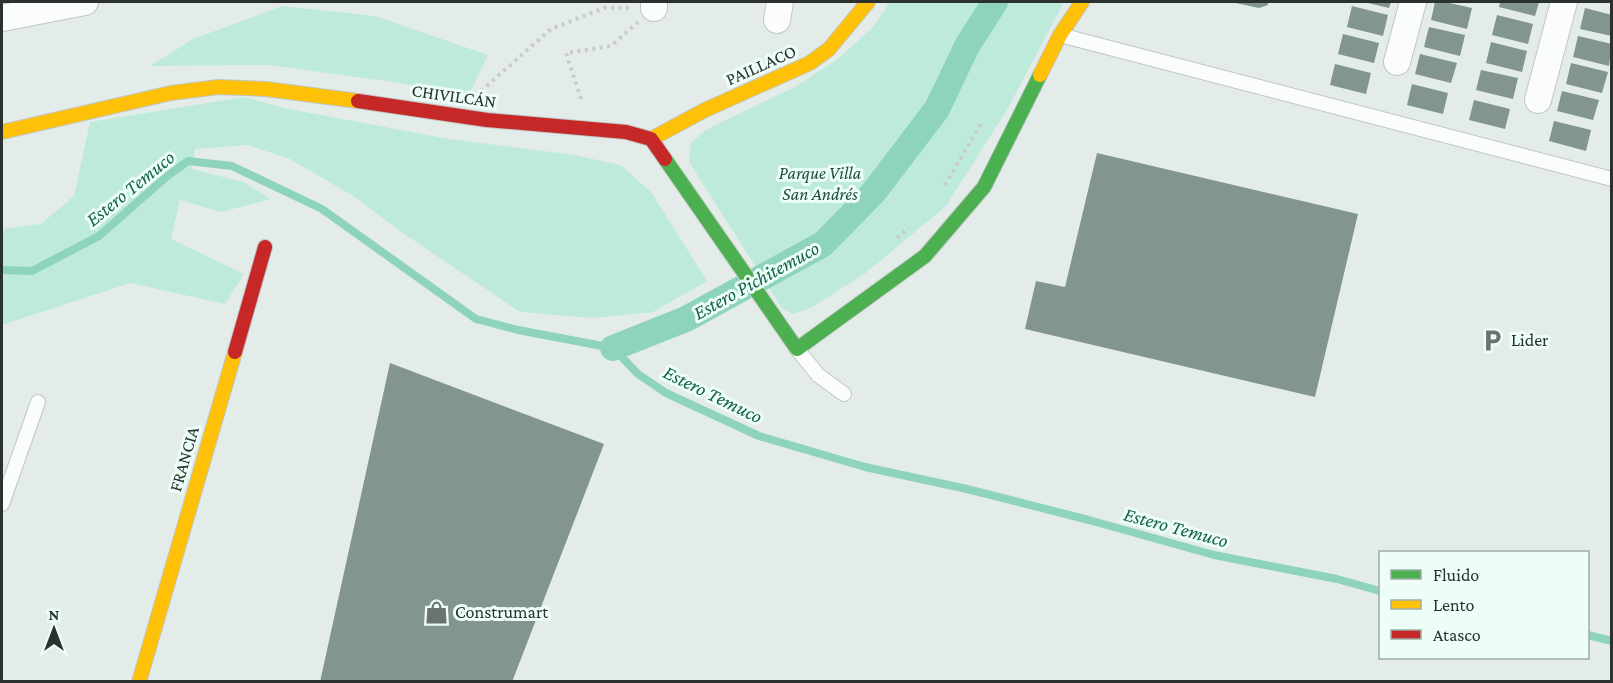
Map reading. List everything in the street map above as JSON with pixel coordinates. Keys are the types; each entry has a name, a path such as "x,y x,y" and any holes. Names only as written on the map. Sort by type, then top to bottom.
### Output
{"street":[{"path":"2,18 85,2"},
{"name":"PAILLACO","path":"651,139 705,110 810,63 829,50 868,2"},
{"path":"651,139 797,348 925,256 984,187 1060,35 1082,2"},
{"path":"1397,62 1413,2"},
{"path":"1538,100 1564,2"},
{"name":"CHIVILCÁN","path":"2,132 171,93 218,87 266,89 341,98 487,120 626,132 651,139"},
{"name":"FRANCIA","path":"139,681 265,247"}],"lane":[{"path":"1060,35 1611,179"},
{"path":"797,348 818,375 844,394"},
{"path":"2,504 38,402"}],"path":[{"path":"453,114 551,29 604,9 654,5"},
{"path":"590,128 566,53 611,46 654,5"},
{"path":"945,186 983,120"},
{"path":"893,242 909,228"}],"green space":[{"name":"Parque Villa San Andrés","path":"890,2 1064,2 1007,110 946,206 867,272 813,307 793,314 782,308 689,162 691,142 709,128 795,87 839,58 874,26"},
{"path":"282,6 375,16 488,55 469,95 269,65 150,66 193,39"},
{"path":"244,97 284,108 449,139 574,155 621,165 651,192 707,281 653,312 593,318 520,312 397,229 355,197 290,159 247,145 195,149 192,169 243,182 271,199 221,212 180,200 171,239 244,274 225,304 130,283 2,325 2,229 41,224 74,196 90,122"}],"building":[{"path":"1231,2 1268,2 1268,5 1259,8"},
{"path":"1364,2 1391,2 1389,8"},
{"path":"1435,2 1472,8 1467,29 1431,20"},
{"path":"1500,2 1539,2 1535,16 1499,7"},
{"path":"1352,6 1388,15 1383,36 1347,27"},
{"path":"1585,8 1612,15 1612,36 1580,29"},
{"path":"1497,15 1533,24 1528,44 1492,35"},
{"path":"1429,27 1465,35 1460,56 1424,47"},
{"path":"1343,34 1379,43 1374,63 1338,54"},
{"path":"1578,36 1612,44 1609,66 1573,57"},
{"path":"1491,42 1527,51 1522,72 1486,63"},
{"path":"1420,54 1457,63 1451,83 1415,74"},
{"path":"1571,63 1608,72 1602,93 1566,84"},
{"path":"1335,64 1371,73 1366,94 1330,85"},
{"path":"1481,70 1518,78 1513,99 1476,90"},
{"path":"1412,84 1448,93 1443,114 1407,105"},
{"path":"1562,91 1599,100 1593,120 1557,111"},
{"path":"1474,100 1510,109 1505,129 1469,120"},
{"path":"1554,121 1591,130 1586,151 1549,141"},
{"path":"1097,153 1358,214 1315,397 1025,329 1036,281 1065,287"},
{"path":"390,363 604,444 512,682 320,682"}],"waterway":[{"name":"Estero Pichitemuco","path":"613,348 686,319 823,244 873,193 937,109 967,46 995,2"},
{"name":"Estero Temuco","path":"2,270 32,271 99,236 166,177 188,161 232,166 322,209 476,319 518,330 613,348 638,374 666,393 759,436 865,467 967,489 1214,555 1337,579 1379,591"},
{"name":"Estero Temuco","path":"1589,635 1612,641"}],"traffic: fast":[{"path":"665,159 797,349 925,256 984,187 1040,75"}],"traffic: slow":[{"path":"651,139 705,110 810,63 829,49 868,2"},
{"path":"1040,75 1060,35 1082,2"},
{"path":"2,132 171,93 218,87 266,89 358,101"},
{"path":"139,682 235,352"}],"traffic: jam":[{"path":"358,101 487,120 626,132 651,139 665,159"},
{"path":"235,352 265,247"}],"place":[{"name":"Lider","path":"1493,340"},
{"name":"Construmart","path":"437,612"}]}
